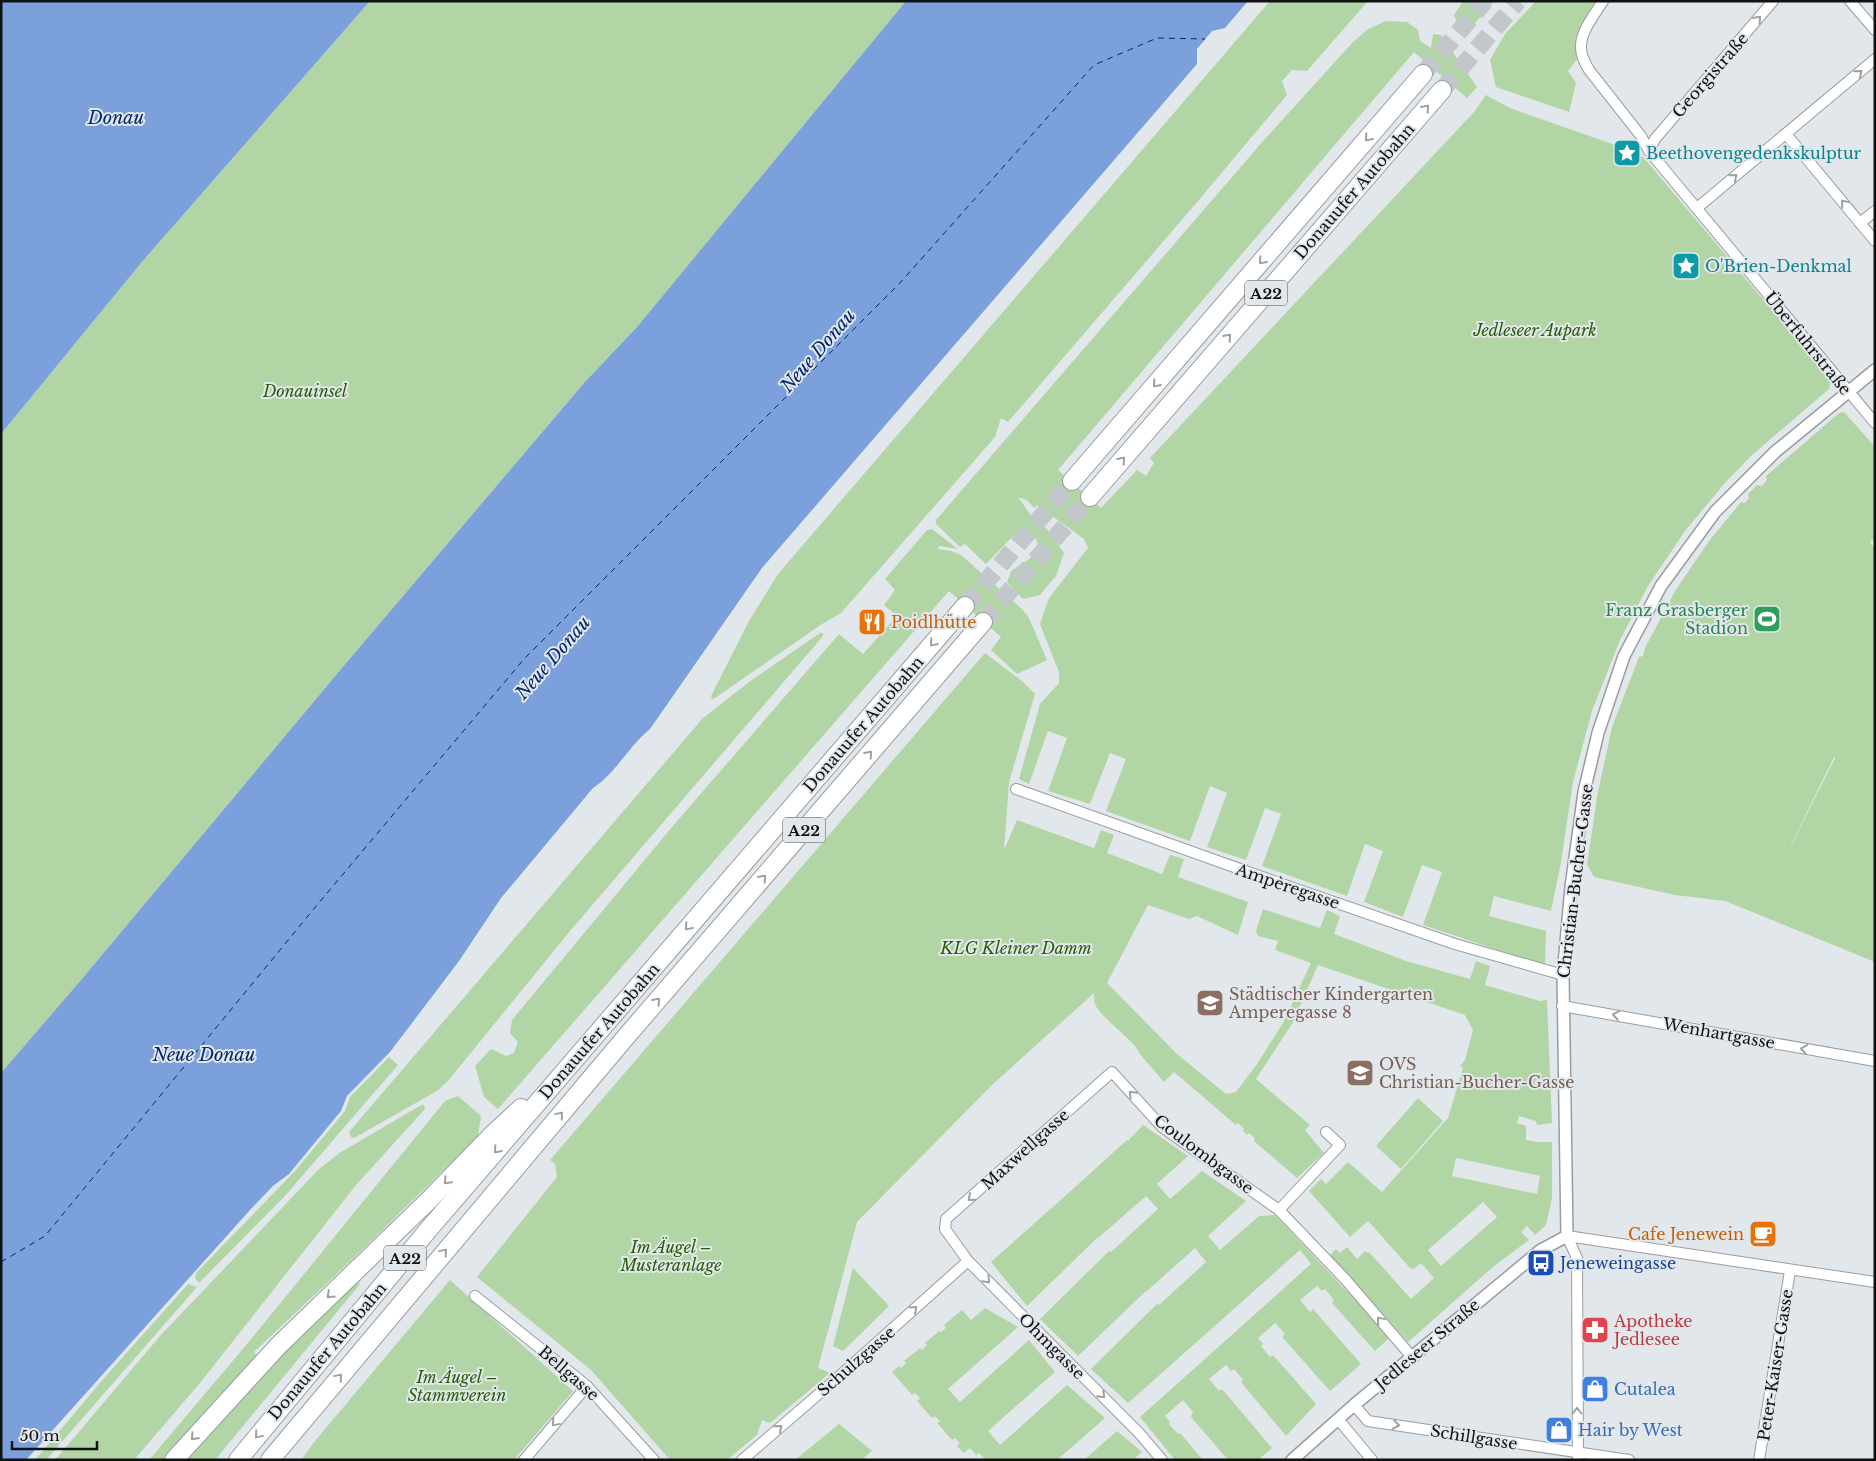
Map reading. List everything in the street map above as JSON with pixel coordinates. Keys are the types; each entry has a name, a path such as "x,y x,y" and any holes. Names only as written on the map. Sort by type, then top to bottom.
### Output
{"highway":[{"name":"Donauufer Autobahn","path":"1072,481 1422,74"},
{"name":"Donauufer Autobahn","path":"1090,496 1442,90"},
{"name":"Donauufer Autobahn","path":"238,1460 428,1230 965,606"},
{"name":"Donauufer Autobahn","path":"270,1460 625,1038 983,622"},
{"path":"174,1460 279,1345 493,1134 575,1059"},
{"path":"282,1460 308,1414"}],"street":[{"name":"Überfuhrstraße","path":"1603,1 1587,28 1580,48 1583,60 1589,70 1641,136 1649,151 1847,392 1875,423"},
{"name":"Georgistraße","path":"1649,151 1654,139 1773,1"},
{"path":"1850,1 1875,30"},
{"path":"1696,208 1875,59"},
{"path":"1786,134 1875,241"},
{"path":"1860,223 1875,210"},
{"name":"Christian-Bucher-Gasse","path":"1578,1456 1576,1258 1567,1236 1562,1006 1571,887 1584,792 1598,733 1624,656 1662,586 1715,512 1775,452 1875,370"},
{"name":"Ampèregasse","path":"1016,789 1447,941 1563,975"},
{"name":"Wenhartgasse","path":"1562,1006 1875,1061"},
{"name":"Coulombgasse","path":"1112,1072 1162,1127 1279,1210 1345,1279 1412,1357"},
{"name":"Maxwellgasse","path":"945,1229 946,1219 1112,1072"},
{"path":"1279,1210 1340,1145 1326,1132"},
{"name":"Ohmgasse","path":"945,1229 968,1261 1140,1434 1162,1460"},
{"path":"1567,1236 1790,1271 1875,1282"},
{"name":"Jedleseer Straße","path":"1292,1460 1354,1405 1545,1246 1567,1236"},
{"name":"Schulzgasse","path":"742,1460 968,1261"},
{"name":"Peter-Kaiser-Gasse","path":"1759,1460 1790,1271"},
{"name":"Bellgasse","path":"475,1296 587,1386 654,1460"},
{"path":"524,1460 587,1386"},
{"name":"Schillgasse","path":"1354,1405 1368,1420 1578,1456 1629,1460"},
{"path":"1338,1420 1372,1460"}],"green space":[{"name":"Donauinsel","path":"370,1 906,1 637,327 584,383 1,1073 1,434 141,263"},
{"path":"1270,1 1368,1 1307,71 1292,70 1282,81 1287,95 1008,422 1001,418 995,437 841,613 712,699 711,696 749,621 778,574"},
{"path":"1463,1 1494,1 1472,27 1457,23 1454,15"},
{"path":"1536,1 1596,1 1578,32 1577,59 1568,71 1576,83 1569,112 1496,87 1490,60 1505,34"},
{"name":"Jedleseer Aupark","path":"1386,21 1407,22 1418,30 1420,41 1431,48 1433,34 1441,35 1477,87 1467,98 1414,52 1058,470 1101,508 1137,470 1146,476 1154,463 1150,458 1474,112 1486,95 1510,108 1632,151 1644,158 1831,380 1829,389 1751,456 1724,484 1685,531 1648,586 1620,640 1592,711 1573,782 1561,862 1551,911 1494,896 1489,916 1546,931 1545,966 1423,925 1442,872 1422,865 1403,917 1364,902 1383,851 1365,844 1347,896 1262,866 1281,814 1265,808 1246,860 1207,847 1227,793 1210,786 1190,841 1106,811 1126,759 1110,753 1090,804 1048,791 1067,738 1048,731 1029,784 1019,779 1040,704 1059,683 1059,672 1040,624 1049,598 1088,548 1084,539 1037,505 1034,508 1027,500 1018,497 1030,514 1047,529 1064,553 1056,576 1040,595 1023,599 1007,582 1011,571 1028,560 1040,547 1034,536 1016,533 986,564 965,544 960,547 936,524 936,520 1264,140 1353,42 1368,29"},
{"name":"Franz Grasberger Stadion","path":"1844,412 1875,447 1875,538 1870,542 1875,548 1875,962 1725,901 1675,895 1594,877 1587,865 1597,797 1612,727 1639,657 1643,656 1645,648 1675,591 1709,541 1741,502 1745,503 1749,498 1748,494 1757,485 1762,486 1767,480 1766,476 1839,413","holes":["1834,757 1835,758 1791,846"]},
{"path":"932,529 958,549 939,546 938,549 961,555 1023,610 1029,618 1047,660 1017,674 991,650 1001,637 949,591 498,1109 484,1097 475,1066 491,1049 506,1056 514,1053 518,1042 510,1033 512,1020 672,827 839,634 863,654 897,616 884,605 895,590 885,579 927,530"},
{"path":"820,633 823,633 823,636 570,931 448,1081 437,1091 354,1138 351,1137 349,1132 703,718 749,682"},
{"path":"985,653 1022,681 1035,694 1009,782 1004,850 1017,820 1094,848 1101,830 1114,835 1107,853 1162,874 1170,855 1184,859 1178,877 1248,902 1238,935 1197,916 1189,919 1148,905 1107,983 1177,1054 1226,1094 1236,1092 1257,1064 1283,1023 1311,963 1275,950 1278,941 1258,936 1256,931 1263,909 1320,928 1327,910 1340,916 1334,934 1406,961 1470,979 1476,961 1490,966 1485,985 1540,1001 1547,1000 1552,1123 1537,1125 1536,1121 1519,1116 1517,1123 1526,1126 1526,1140 1552,1142 1552,1198 1546,1225 1535,1235 1527,1226 1521,1232 1529,1240 1494,1266 1408,1342 1330,1255 1336,1249 1340,1253 1347,1247 1357,1259 1365,1251 1369,1252 1411,1299 1434,1278 1421,1263 1414,1269 1411,1269 1368,1221 1350,1237 1309,1191 1321,1179 1326,1184 1348,1162 1382,1192 1448,1118 1463,1068 1460,1066 1465,1060 1473,1030 1465,1015 1318,965 1292,1024 1256,1079 1310,1125 1305,1130 1324,1153 1297,1178 1254,1141 1255,1138 1249,1133 1247,1135 1238,1123 1236,1125 1174,1072 1164,1082 1139,1053 1137,1048 1099,1010 1095,1003 1094,993 992,1085 857,1222 818,1368 830,1373 770,1423 762,1420 757,1435 727,1460 670,1460 591,1370 477,1277 557,1177 555,1164 550,1160","holes":["1456,1158 1540,1176 1537,1194 1452,1176","1483,1202 1497,1217 1441,1266 1428,1250"]},
{"path":"389,1057 398,1065 284,1197 199,1283 195,1278 196,1273 295,1171 345,1111 350,1097"},
{"path":"458,1096 481,1116 478,1136 361,1251 254,1352 259,1358 166,1460 149,1460 247,1344 445,1101"},
{"path":"1418,1098 1443,1121 1401,1169 1376,1146"},
{"path":"423,1104 425,1109 356,1185 200,1383 134,1460 55,1460 160,1336 318,1170 341,1152"},
{"path":"1143,1125 1188,1156 1157,1184 1170,1199 1202,1171 1246,1201 1208,1236 1220,1250 1259,1216 1275,1215 1390,1337 1375,1351 1332,1303 1334,1300 1325,1289 1322,1291 1317,1286 1300,1300 1310,1312 1313,1309 1361,1364 1330,1391 1282,1337 1285,1334 1275,1323 1258,1338 1263,1344 1261,1346 1270,1357 1273,1355 1316,1404 1286,1436 1241,1382 1243,1380 1234,1369 1231,1371 1226,1365 1209,1379 1219,1391 1222,1389 1272,1448 1258,1460 1228,1460 1191,1417 1193,1412 1183,1400 1165,1416 1170,1422 1169,1424 1178,1434 1180,1433 1203,1460 1175,1460 1140,1417 1311,1264 1300,1250 1128,1403 1091,1369 1157,1304 1159,1305 1206,1262 1195,1248 1146,1291 1078,1356 1040,1319 1109,1251 1111,1252 1158,1209 1146,1196 1097,1238 1027,1306 991,1262 1128,1141"},
{"path":"853,1268 889,1306 843,1351 833,1346"},
{"path":"357,1280 360,1284 215,1460 186,1460 256,1379"},
{"name":"Im Äugel – Stammverein","path":"450,1280 573,1391 514,1460 301,1460 315,1441"},
{"path":"188,1284 197,1287 46,1460 35,1460 105,1377"},
{"path":"985,1308 1018,1327 948,1389 960,1402 1029,1340 1055,1372 988,1431 1000,1445 1067,1385 1105,1418 1057,1460 982,1460 984,1458 979,1453 976,1455 970,1448 964,1453 957,1446 960,1443 955,1438 952,1440 937,1423 940,1421 935,1416 932,1418 917,1401 920,1398 915,1393 912,1395 892,1372 899,1366 901,1368 906,1363 904,1361 920,1348 922,1350 927,1345 925,1343 939,1331 941,1332 946,1328 944,1325 962,1310 971,1320"},
{"path":"839,1424 872,1451 861,1460 795,1460"},
{"path":"1117,1431 1142,1452 1133,1460 1084,1460"}],"water":[{"name":"Donau","path":"1,1 370,1 141,263 1,434"},
{"name":"Neue Donau","path":"906,1 1248,1 1225,28 1212,31 1197,49 1197,64 762,568 650,729 609,775 593,788 501,898 459,961 390,1052 347,1096 341,1111 289,1174 273,1186 250,1210 26,1460 1,1460 1,1073 584,383 637,327"}],"ferry route":[{"path":"1,1262 45,1236 312,911 524,659 899,284 1094,65 1157,38 1205,39"}],"tunnel":[{"path":"1423,74 1485,1"},
{"path":"1442,90 1518,1"},
{"path":"965,606 1072,481"},
{"path":"983,622 1090,497"}],"place":[{"name":"Beethovengedenkskulptur","path":"1627,153"},
{"name":"O'Brien-Denkmal","path":"1686,266"},
{"name":"Franz Grasberger Stadion","path":"1767,619"},
{"name":"Poidlhütte","path":"872,622"},
{"name":"Städtischer Kindergarten Amperegasse 8","path":"1210,1003"},
{"name":"OVS Christian-Bucher-Gasse","path":"1360,1073"},
{"name":"Cafe Jenewein","path":"1763,1234"},
{"name":"Jeneweingasse","path":"1541,1263"},
{"name":"Apotheke Jedlesee","path":"1595,1330"},
{"name":"Cutalea","path":"1595,1389"},
{"name":"Hair by West","path":"1559,1430"}],"park label":[{"name":"KLG Kleiner Damm","path":"1016,948"},
{"name":"Im Äugel – Musteranlage","path":"671,1256"}]}
